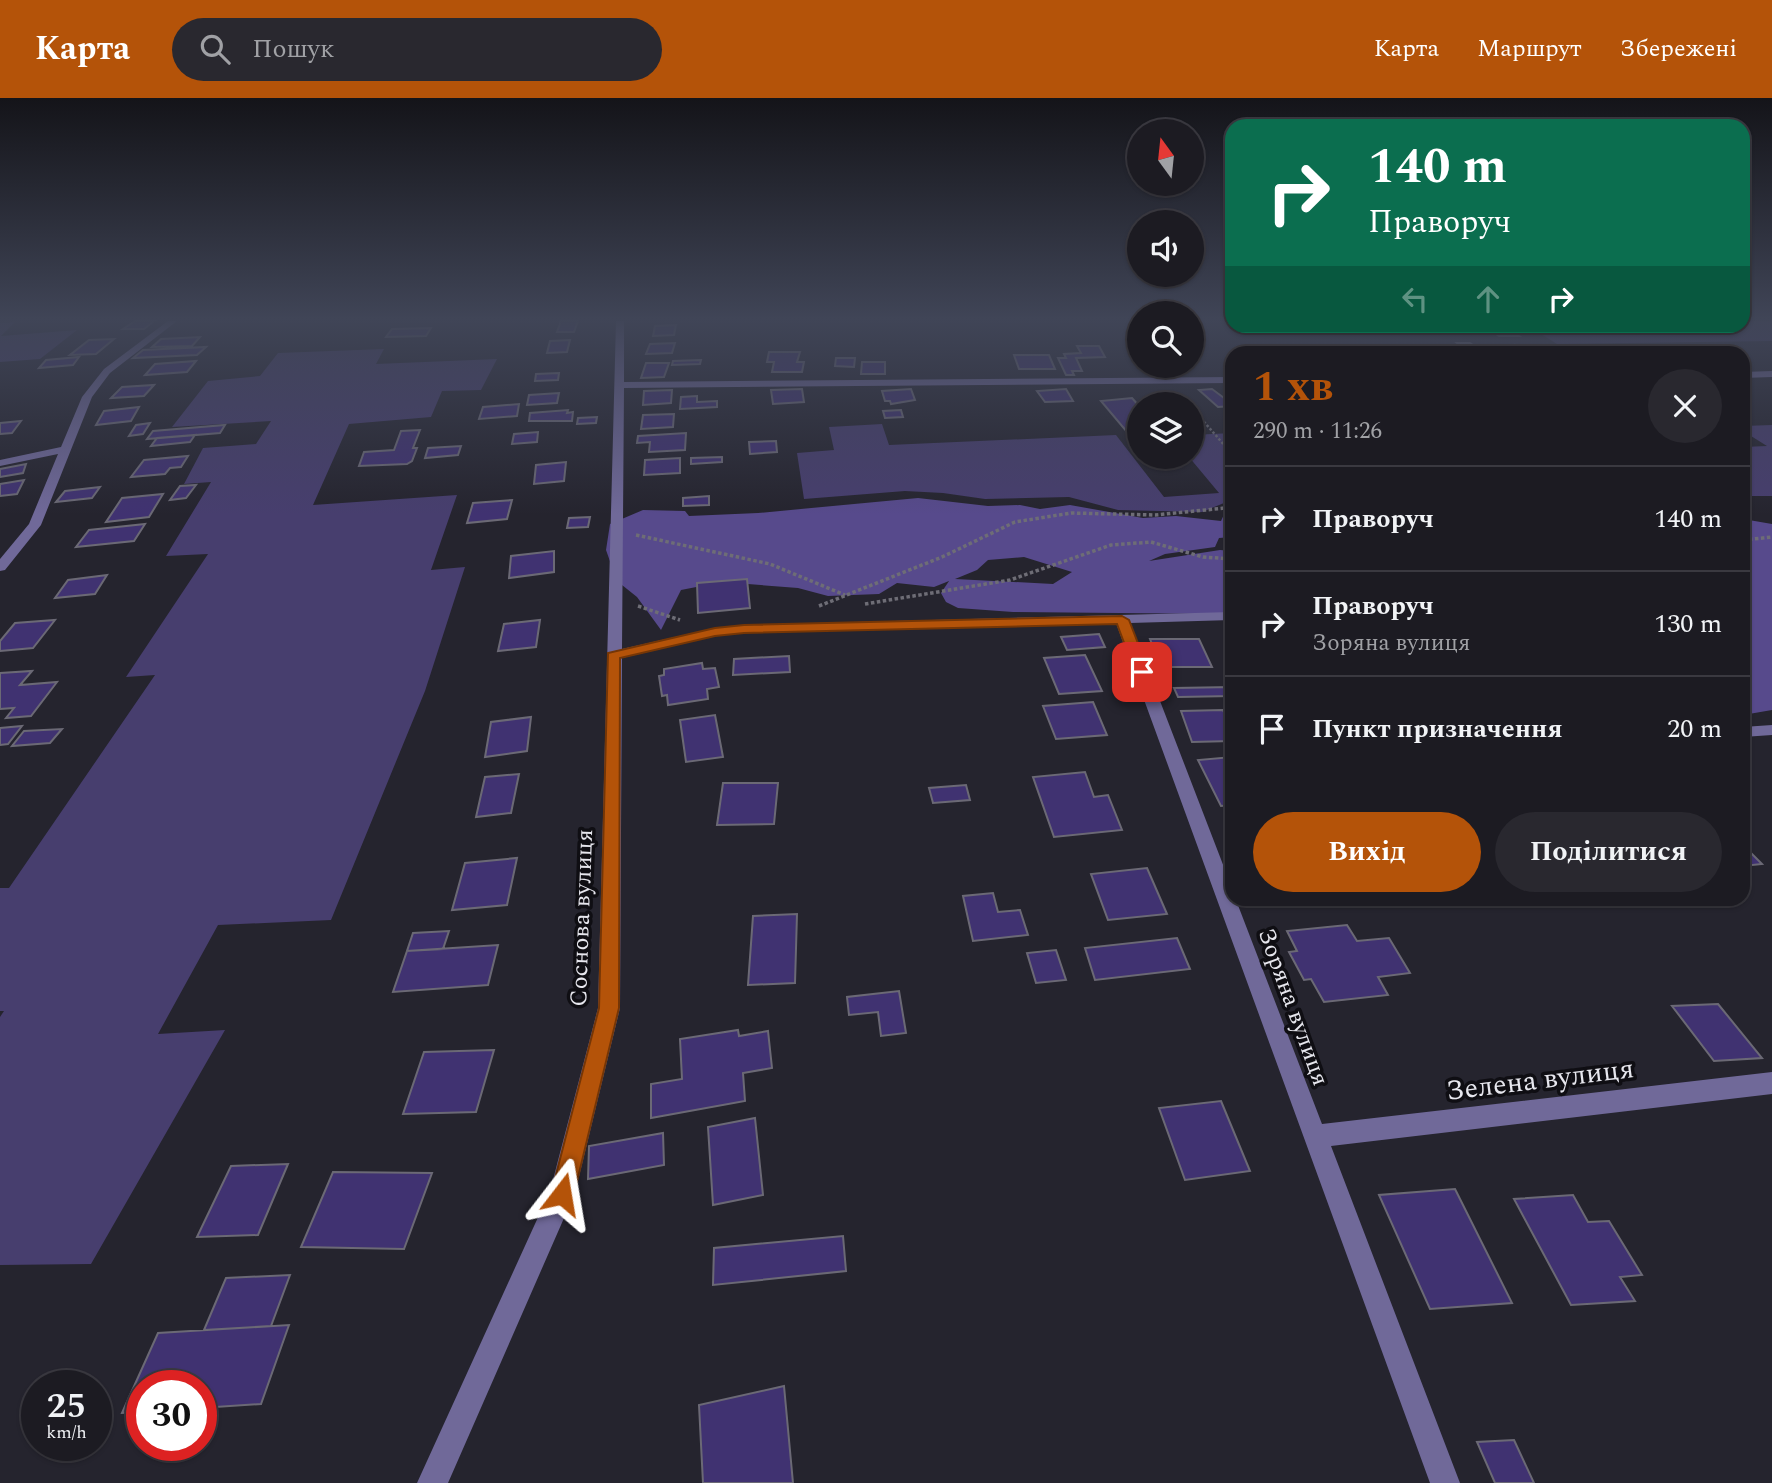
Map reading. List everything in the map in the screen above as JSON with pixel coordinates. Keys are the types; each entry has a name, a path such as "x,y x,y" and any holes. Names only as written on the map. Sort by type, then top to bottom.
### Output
{"street":[{"path":"0,567 34,525 63,450 87,397 96,386"},
{"name":"Соснова вулиця","path":"432,1483 562,1194 609,1008 617,386"},
{"path":"0,463 63,450"},
{"path":"613,656 715,632 1225,616"},
{"name":"Зоряна вулиця","path":"1122,620 1225,895"},
{"path":"1750,732 1772,730"},
{"name":"Зоряна вулиця","path":"1229,906 1445,1483"},
{"name":"Зелена вулиця","path":"1315,1136 1772,1083"}],"path":[{"path":"1204,422 1225,446"},
{"path":"811,609 942,557 1015,522 1070,513 1155,515 1225,508"},
{"path":"615,530 758,559 823,583 845,595"},
{"path":"1750,539 1772,537"},
{"path":"854,606 1010,580 1111,545 1151,542 1203,557 1225,559"},
{"path":"614,597 715,632"}],"shaded area":[{"path":"204,386 483,386 481,390 442,391 431,417 349,424 313,505 457,495 431,570 465,567 425,691 331,920 218,925 158,1034 225,1030 91,1264 0,1265 0,1017 4,1011 0,1011 0,888 9,888 155,675 126,677 208,554 166,556 211,482 184,484 203,448 256,444 271,421 172,427"},
{"path":"882,424 889,445 1116,435 1127,449 1127,469 1142,469 1164,497 1219,493 1199,469 1204,469 1204,434 1225,433 1225,503 1202,512 1118,510 1069,497 985,499 905,491 804,499 797,453 834,450 829,427"},
{"path":"1772,425 1772,496 1750,496 1750,447 1767,446 1750,435 1750,426"},
{"path":"918,498 988,506 1020,505 1040,509 1070,505 1143,518 1176,516 1221,521 1225,512 1225,538 1219,538 1215,547 1165,554 1149,561 1225,550 1225,613 1013,612 958,608 946,602 941,593 949,581 934,587 897,583 879,594 828,596 798,588 722,582 681,590 661,630 637,597 617,581 606,550 610,524 643,510 685,511 689,516 758,513","holes":["1024,557 1072,572 1053,584 955,579 977,570 988,560"]},
{"path":"1750,520 1772,524 1772,710 1750,714"}],"building":[{"path":"153,386 144,396 111,398 122,387"},
{"path":"802,389 804,402 773,404 771,390"},
{"path":"911,389 915,400 891,404 890,401 885,401 882,391"},
{"path":"1066,389 1073,401 1045,402 1037,391"},
{"path":"1212,389 1225,399 1225,406 1218,407 1199,390"},
{"path":"672,390 671,403 643,405 644,391"},
{"path":"559,393 557,403 527,405 529,395"},
{"path":"697,396 697,402 717,401 717,407 680,409 681,397"},
{"path":"1127,398 1127,432 1101,401"},
{"path":"519,404 517,416 479,419 483,407"},
{"path":"139,407 131,421 96,425 104,411"},
{"path":"568,410 567,413 573,412 572,421 529,421 530,413"},
{"path":"901,410 903,417 885,418 883,411"},
{"path":"674,414 673,427 641,429 643,415"},
{"path":"597,417 596,423 577,424 578,418"},
{"path":"21,421 12,433 0,434 0,423"},
{"path":"150,423 143,434 129,436 136,425"},
{"path":"225,425 220,433 147,439 153,431"},
{"path":"420,430 413,448 417,448 412,461 407,464 359,466 364,452 394,450 401,431"},
{"path":"538,432 537,442 512,444 514,434"},
{"path":"686,433 685,450 649,452 650,442 637,443 638,436"},
{"path":"195,435 190,442 151,446 157,438"},
{"path":"776,441 777,452 750,454 749,442"},
{"path":"461,446 458,455 425,458 428,448"},
{"path":"188,456 181,467 170,468 165,474 131,477 144,460"},
{"path":"722,457 722,462 691,464 691,458"},
{"path":"680,458 680,473 644,475 645,460"},
{"path":"566,462 564,481 534,484 536,465"},
{"path":"26,464 23,473 0,477 0,469"},
{"path":"24,480 17,494 0,496 0,484"},
{"path":"196,485 186,498 170,500 180,486"},
{"path":"100,487 92,498 56,502 65,491"},
{"path":"163,494 149,517 106,522 122,498"},
{"path":"709,496 709,505 683,506 683,498"},
{"path":"512,500 507,519 467,523 473,503"},
{"path":"590,517 588,527 567,528 569,518"},
{"path":"145,524 134,541 76,547 89,530"},
{"path":"554,551 554,572 509,578 511,556"},
{"path":"107,575 95,594 55,598 68,580"},
{"path":"747,579 750,608 698,613 697,583"},
{"path":"55,620 33,648 0,651 0,641 15,623"},
{"path":"540,620 536,647 498,651 504,624"},
{"path":"1099,634 1105,647 1067,650 1061,637"},
{"path":"1150,639 1199,639 1212,667 1161,667"},
{"path":"1085,655 1102,691 1059,694 1044,658"},
{"path":"789,656 790,672 733,675 734,659"},
{"path":"702,663 703,669 715,668 719,687 707,689 708,699 668,705 667,695 662,696 659,676 664,675 664,669"},
{"path":"32,671 20,685 57,682 31,716 6,718 14,708 0,709 0,673"},
{"path":"1225,687 1225,696 1178,697 1174,688"},
{"path":"1093,702 1107,735 1056,739 1043,706"},
{"path":"1223,710 1225,741 1192,742 1181,711"},
{"path":"715,715 723,757 686,762 680,720"},
{"path":"531,717 527,751 485,757 491,722"},
{"path":"22,726 8,744 0,745 0,728"},
{"path":"62,729 50,743 12,746 24,731"},
{"path":"1225,758 1225,806 1221,806 1198,760"},
{"path":"1085,772 1094,797 1108,795 1122,830 1054,837 1033,777"},
{"path":"519,774 511,813 476,817 485,777"},
{"path":"723,783 778,783 774,824 717,825"},
{"path":"966,785 970,800 933,803 929,788"},
{"path":"1750,852 1762,864 1750,865"},
{"path":"517,858 507,905 452,910 465,863"},
{"path":"1147,868 1167,914 1108,920 1091,874"},
{"path":"993,893 998,912 1020,910 1028,935 973,941 963,896"},
{"path":"797,914 795,983 748,985 753,916"},
{"path":"1347,925 1357,941 1389,938 1410,973 1378,977 1388,995 1324,1002 1311,979 1304,980 1289,952 1297,951 1287,931"},
{"path":"449,931 443,949 407,951 413,933"},
{"path":"1177,938 1190,969 1095,980 1085,948"},
{"path":"498,945 488,985 393,992 407,951"},
{"path":"1056,950 1066,980 1036,983 1027,953"},
{"path":"899,991 906,1033 881,1036 878,1012 849,1015 847,997"},
{"path":"1718,1004 1762,1058 1714,1061 1672,1006"},
{"path":"738,1030 739,1036 768,1031 772,1068 743,1073 745,1101 651,1118 651,1084 682,1079 680,1039"},
{"path":"494,1050 476,1112 403,1114 424,1052"},
{"path":"1221,1101 1250,1171 1185,1180 1159,1108"},
{"path":"755,1118 763,1195 713,1205 708,1127"},
{"path":"663,1133 664,1165 588,1179 589,1146"},
{"path":"288,1164 258,1235 197,1237 231,1166"},
{"path":"333,1172 432,1173 404,1249 301,1247"},
{"path":"1455,1189 1512,1303 1430,1309 1379,1195"},
{"path":"1573,1195 1588,1222 1609,1221 1642,1275 1620,1277 1635,1301 1571,1305 1514,1199"},
{"path":"843,1236 846,1271 713,1285 714,1248"},
{"path":"290,1275 271,1326 204,1330 226,1278"},
{"path":"289,1325 261,1404 217,1407 217,1370 141,1370 158,1333"},
{"path":"784,1386 793,1483 703,1483 699,1405"},
{"path":"1514,1440 1534,1483 1495,1483 1477,1442"}],"route":[{"path":"562,1194 609,1008 613,656 715,632 744,629 1122,620 1142,672"}]}
